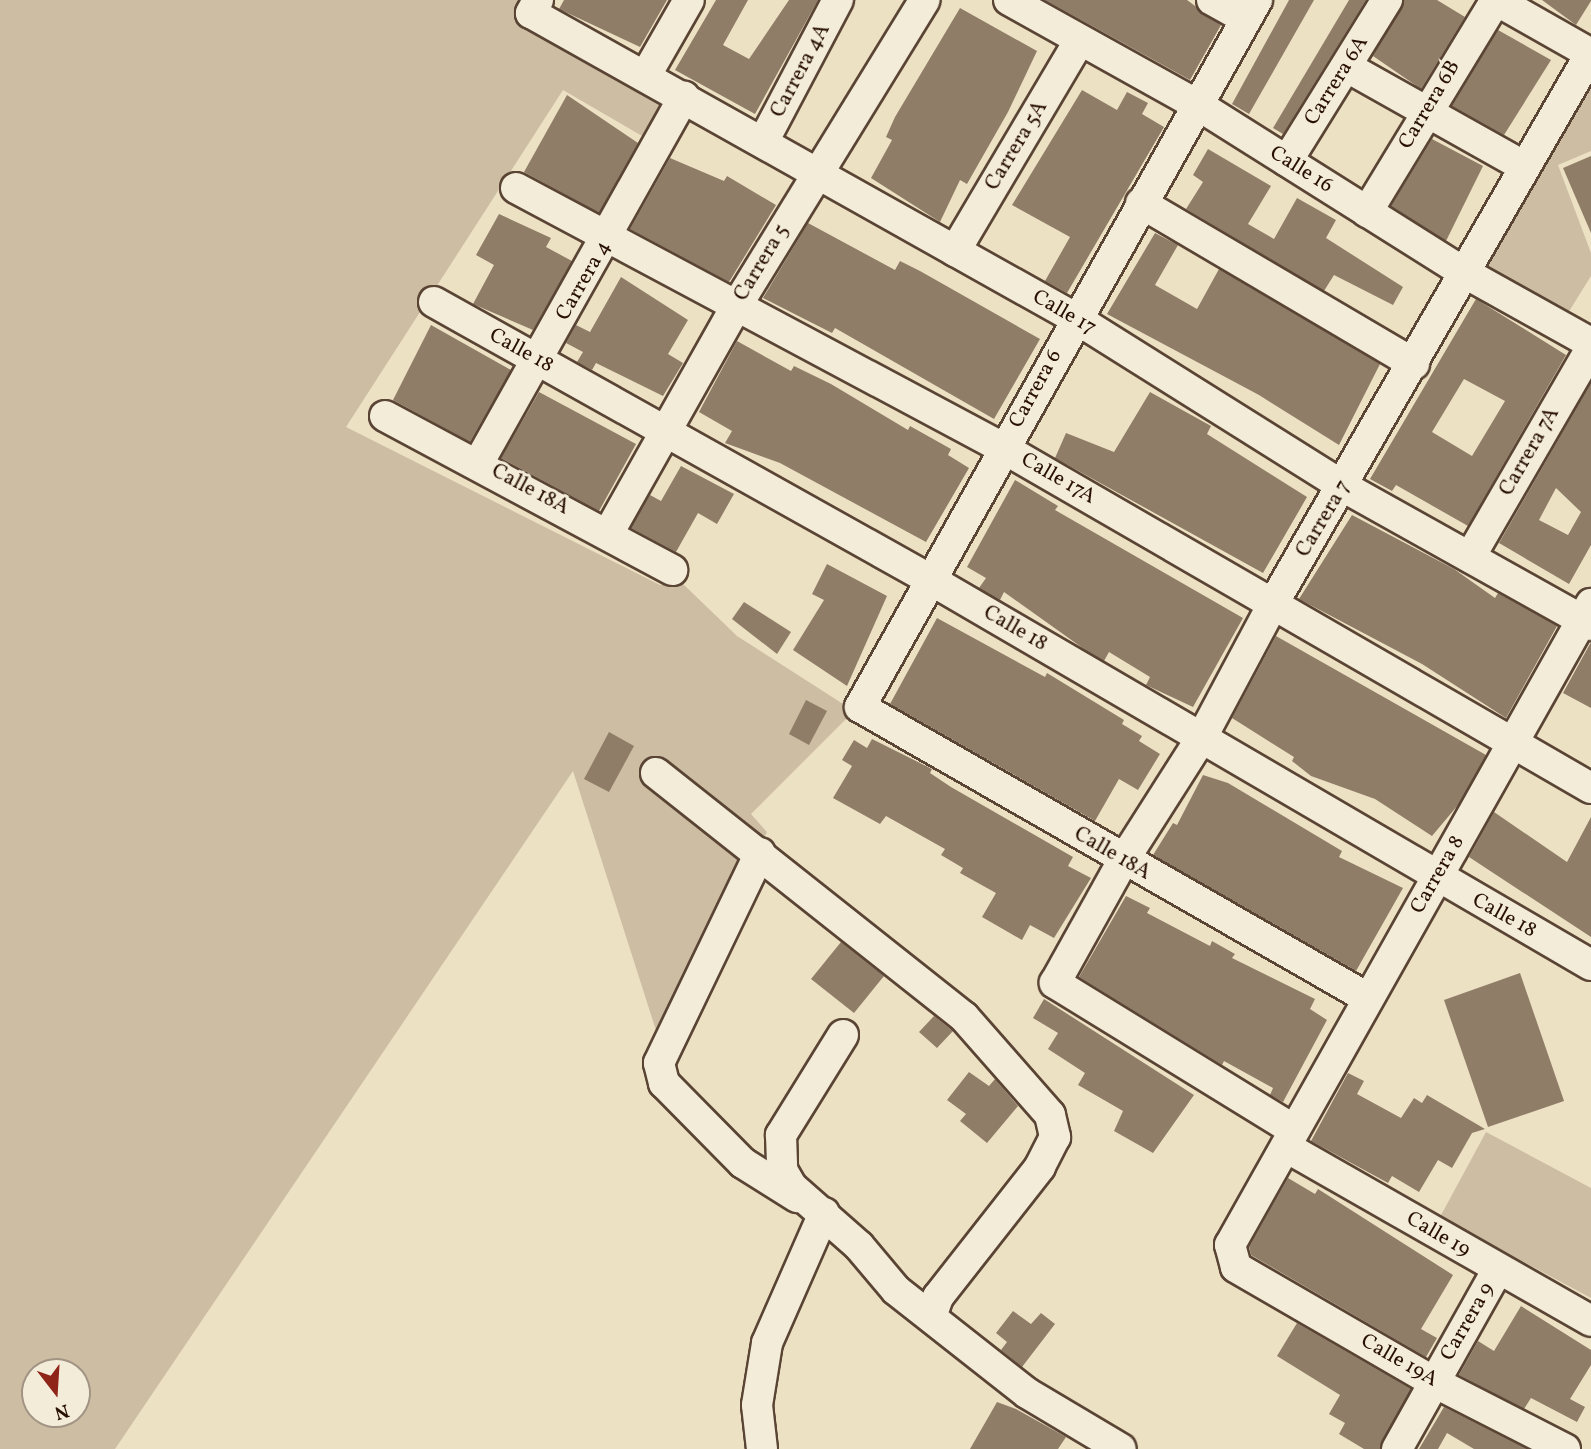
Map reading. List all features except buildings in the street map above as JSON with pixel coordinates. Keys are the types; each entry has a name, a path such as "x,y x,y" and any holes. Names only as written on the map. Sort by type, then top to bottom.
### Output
{"street":[{"path":"646,75 689,0"},
{"name":"Carrera 4A","path":"763,142 838,0"},
{"name":"Carrera 5","path":"609,532 737,305 925,0"},
{"name":"Calle 16","path":"1009,0 1050,10 1079,41 1198,106 1465,273 1591,345"},
{"path":"1212,0 1251,10"},
{"name":"Carrera 6A","path":"1287,161 1387,0"},
{"path":"1496,0 1591,54"},
{"name":"Carrera 6B","path":"1367,212 1425,111 1496,0"},
{"name":"Calle 17","path":"535,6 816,175 1075,318 1344,487 1470,557 1588,616"},
{"name":"Carrera 6","path":"860,707 1075,318 1251,10"},
{"name":"Carrera 5A","path":"955,250 1079,41"},
{"name":"Carrera 7","path":"1055,983 1123,861 1202,737 1274,602 1344,487 1591,54"},
{"path":"1347,67 1525,167"},
{"name":"Carrera 4","path":"479,462 610,236 684,97"},
{"name":"Calle 17A","path":"516,188 1003,448 1274,602 1591,788"},
{"path":"1141,203 1414,364"},
{"name":"Calle 18","path":"434,302 931,580 1202,737 1437,878 1591,965"},
{"name":"Carrera 7A","path":"1470,557 1591,345"},
{"name":"Calle 18A","path":"385,416 479,462 609,532 672,570"},
{"name":"Carrera 8","path":"1236,1267 1230,1245 1366,997 1588,616"},
{"name":"Calle 18A","path":"860,707 1123,861 1366,997"},
{"path":"656,773 964,1017 1050,1115 1055,1137 1040,1167 938,1297 931,1317"},
{"path":"760,853 659,1063 664,1083 743,1163 813,1207"},
{"name":"Calle 19","path":"1055,983 1290,1139 1498,1269 1591,1321"},
{"path":"844,1035 781,1135 782,1170 813,1207 897,1290 1027,1393 1078,1438 1121,1449"},
{"path":"762,1449 757,1405 767,1343 813,1207"},
{"name":"Calle 19A","path":"1236,1267 1434,1382 1565,1449"},
{"name":"Carrera 9","path":"1397,1449 1498,1269"}],"shaded area":[{"path":"0,0 527,0 517,18 668,106 649,140 563,90 346,427 660,585 681,582 737,636 854,711 751,814 767,832 661,1046 573,771 115,1449 0,1449"},
{"path":"1591,73 1591,151 1558,165 1591,253 1591,276 1568,313 1484,264"},
{"path":"1486,1132 1591,1188 1591,1298 1440,1217"}]}
